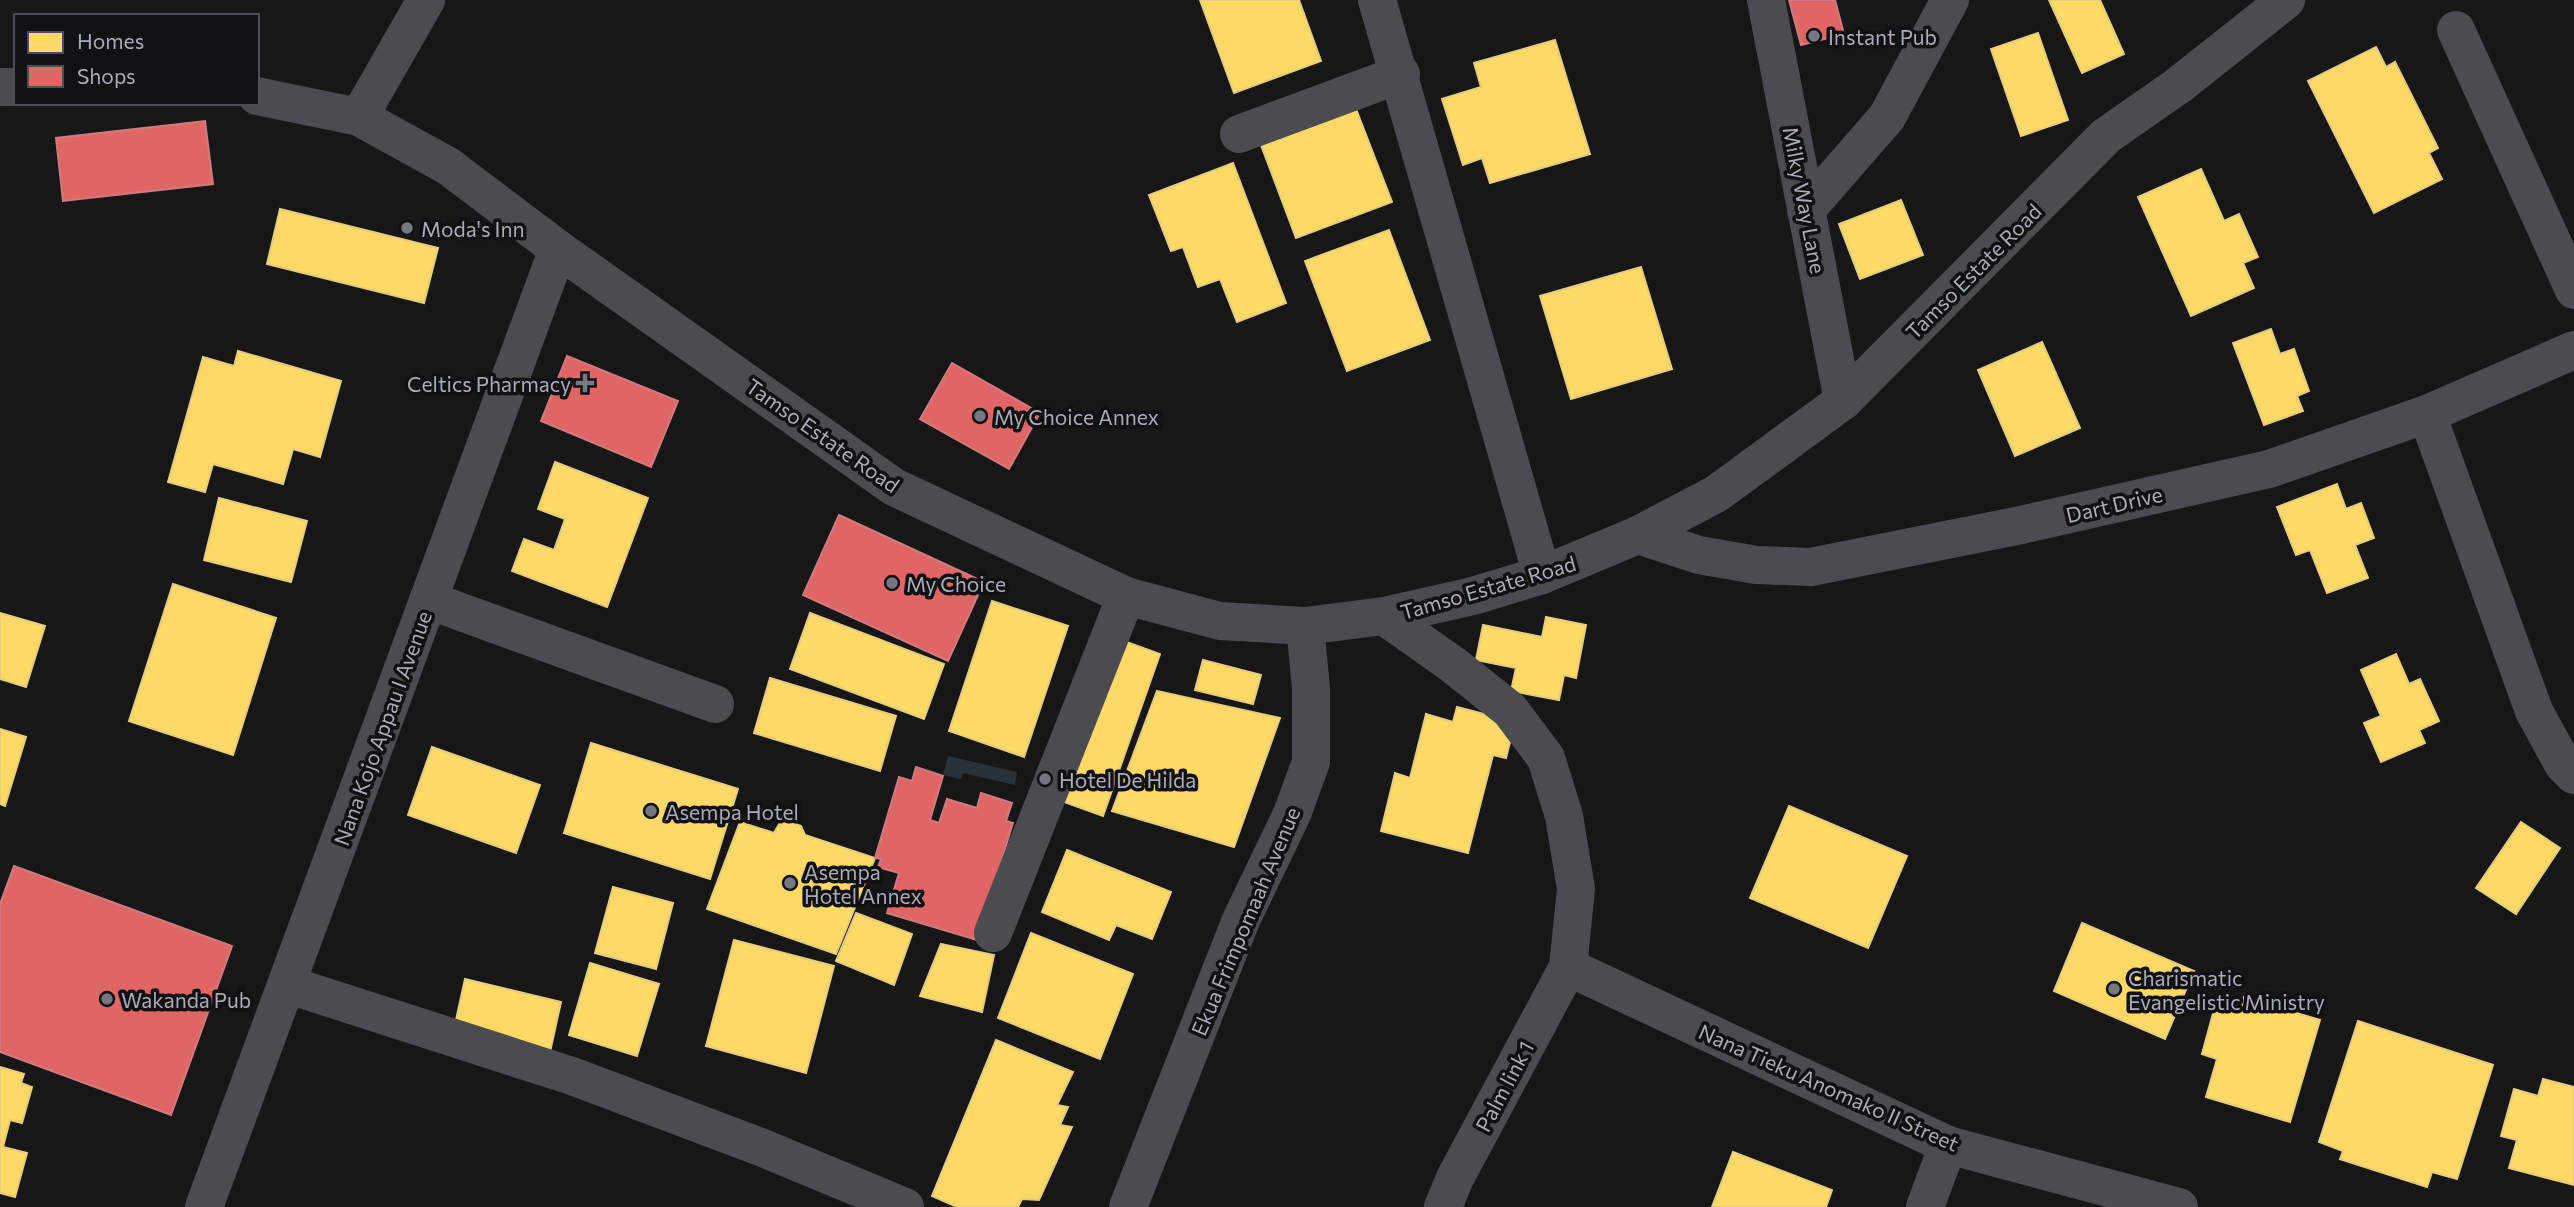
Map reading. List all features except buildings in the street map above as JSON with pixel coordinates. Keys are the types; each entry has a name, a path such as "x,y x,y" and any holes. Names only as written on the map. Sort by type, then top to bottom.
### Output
{"street":[{"path":"359,117 426,0"},
{"path":"1377,0 1401,74 1542,575"},
{"name":"Milky Way Lane","path":"1766,0 1843,401"},
{"path":"1806,210 1887,117 1950,0"},
{"name":"Tamso Estate Road","path":"259,96 359,117 448,166 558,249 894,487 1126,596 1220,621 1305,626 1384,616 1473,596 1542,575 1638,535 1716,494 1843,401 2106,136 2179,85 2286,0"},
{"path":"2456,30 2574,290"},
{"path":"1239,134 1401,74"},
{"name":"Nana Kojo Appau I Avenue","path":"204,1207 289,985 558,249"},
{"name":"Dart Drive","path":"1638,535 1699,555 1756,565 1811,567 2021,525 2269,469 2427,414 2574,350"},
{"path":"2427,414 2534,711 2563,764 2574,775"},
{"path":"993,933 1126,596"},
{"path":"428,600 715,704"},
{"path":"1384,616 1452,664 1510,710 1546,758 1564,816 1576,889 1568,967"},
{"name":"Ekua Frimpomaah Avenue","path":"1128,1207 1241,920 1292,814 1311,762 1311,688 1305,626"},
{"name":"Nana Tieku Anomako II Street","path":"1568,967 1948,1145 2179,1207"},
{"name":"Palm link 1","path":"1443,1207 1455,1178 1568,967"},
{"path":"289,985 572,1076 763,1148 905,1207"},
{"path":"1925,1207 1948,1145"}],"shaded area":[{"path":"948,756 1017,772 1015,785 963,773 961,779 943,775"}],"place":[{"name":"Instant Pub","path":"1814,36"},
{"name":"Moda's Inn","path":"407,228"},
{"name":"Celtics Pharmacy","path":"585,383"},
{"name":"My Choice Annex","path":"980,416"},
{"name":"My Choice","path":"892,583"},
{"name":"Hotel De Hilda","path":"1045,779"},
{"name":"Asempa Hotel","path":"651,811"},
{"name":"Asempa Hotel Annex","path":"790,883"},
{"name":"Charismatic Evangelistic Ministry","path":"2114,989"},
{"name":"Wakanda Pub","path":"107,999"}]}
